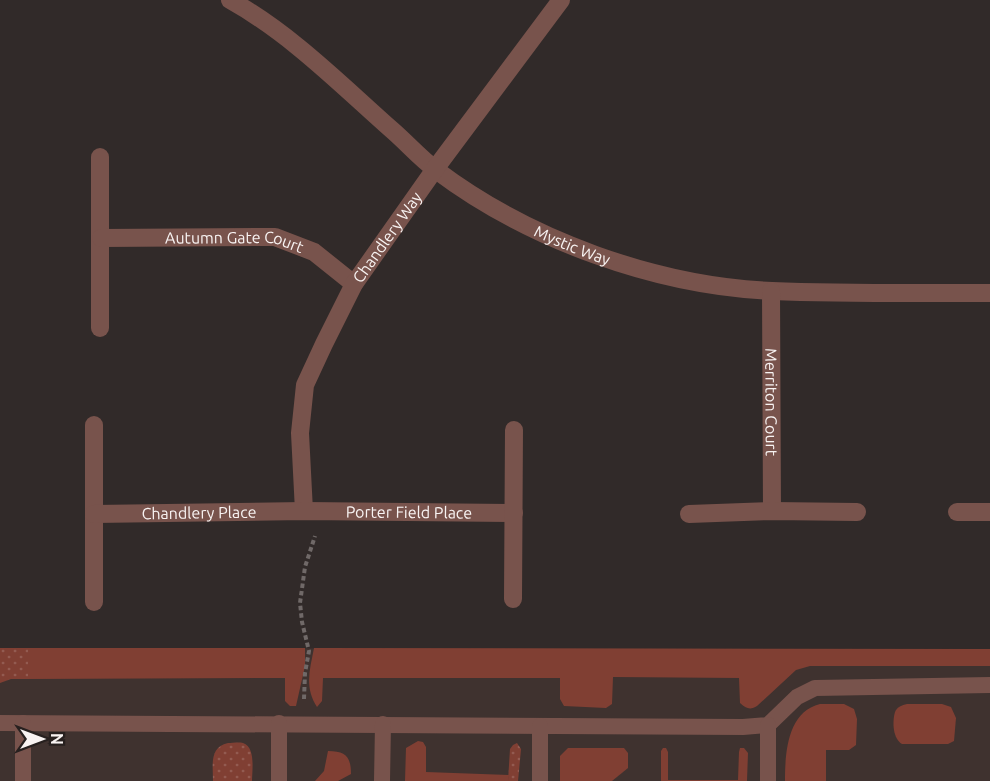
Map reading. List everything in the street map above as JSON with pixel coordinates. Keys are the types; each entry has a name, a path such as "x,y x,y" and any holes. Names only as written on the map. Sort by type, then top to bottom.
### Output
{"street":[{"name":"Mystic Way","path":"230,0 292,41 435,170 507,216 564,243 654,274 712,285 771,291 990,293"},
{"name":"Chandlery Way","path":"310,511 300,434 305,385 354,284 561,0"},
{"path":"100,156 100,328"},
{"name":"Autumn Gate Court","path":"101,238 275,237 315,252 354,284"},
{"name":"Merriton Court","path":"771,291 772,511"},
{"path":"94,425 94,602"},
{"path":"513,599 514,430"},
{"name":"Porter Field Place","path":"310,511 514,513"},
{"name":"Chandlery Place","path":"94,514 310,511"},
{"path":"689,514 772,511 857,512"},
{"path":"957,512 990,512"}],"lane":[{"path":"0,723 742,727 768,725 797,697 815,688 990,685"},
{"path":"23,723 23,781"},
{"path":"279,723 279,781"},
{"path":"382,781 383,724"},
{"path":"768,725 768,781"},
{"path":"540,726 540,781"}],"path":[{"path":"305,724 305,681 309,651 300,603 305,567 314,540 310,511"}],"shaded area":[{"path":"0,648 990,649 990,781 0,781"},
{"path":"0,648 28,648 28,679 11,679 0,683"},
{"path":"28,648 305,648 305,666 296,706 290,706 285,701 285,678 28,679"},
{"path":"314,648 990,649 990,666 810,666 796,670 757,706 751,708 746,708 740,703 739,678 613,677 612,704 606,708 564,706 560,699 560,678 323,678 322,701 317,707 309,685"},
{"path":"820,704 844,704 854,709 857,719 856,745 849,750 826,750 826,781 785,781 787,747 794,725 809,708"},
{"path":"907,704 942,704 951,707 956,718 954,741 948,744 902,744 899,742 895,734 894,716 897,709"},
{"path":"418,741 423,742 426,747 426,772 509,775 508,781 405,781 406,748"},
{"path":"228,743 243,743 250,749 252,781 213,781 213,758 218,748"},
{"path":"517,743 521,749 518,781 508,781 510,749"},
{"path":"568,748 624,748 628,753 628,768 612,781 560,781 560,756"},
{"path":"666,748 668,752 668,780 738,780 739,752 740,748 744,748 748,753 747,781 661,781 661,751"},
{"path":"328,751 339,752 346,756 350,763 351,774 338,781 315,781 324,771"}]}
